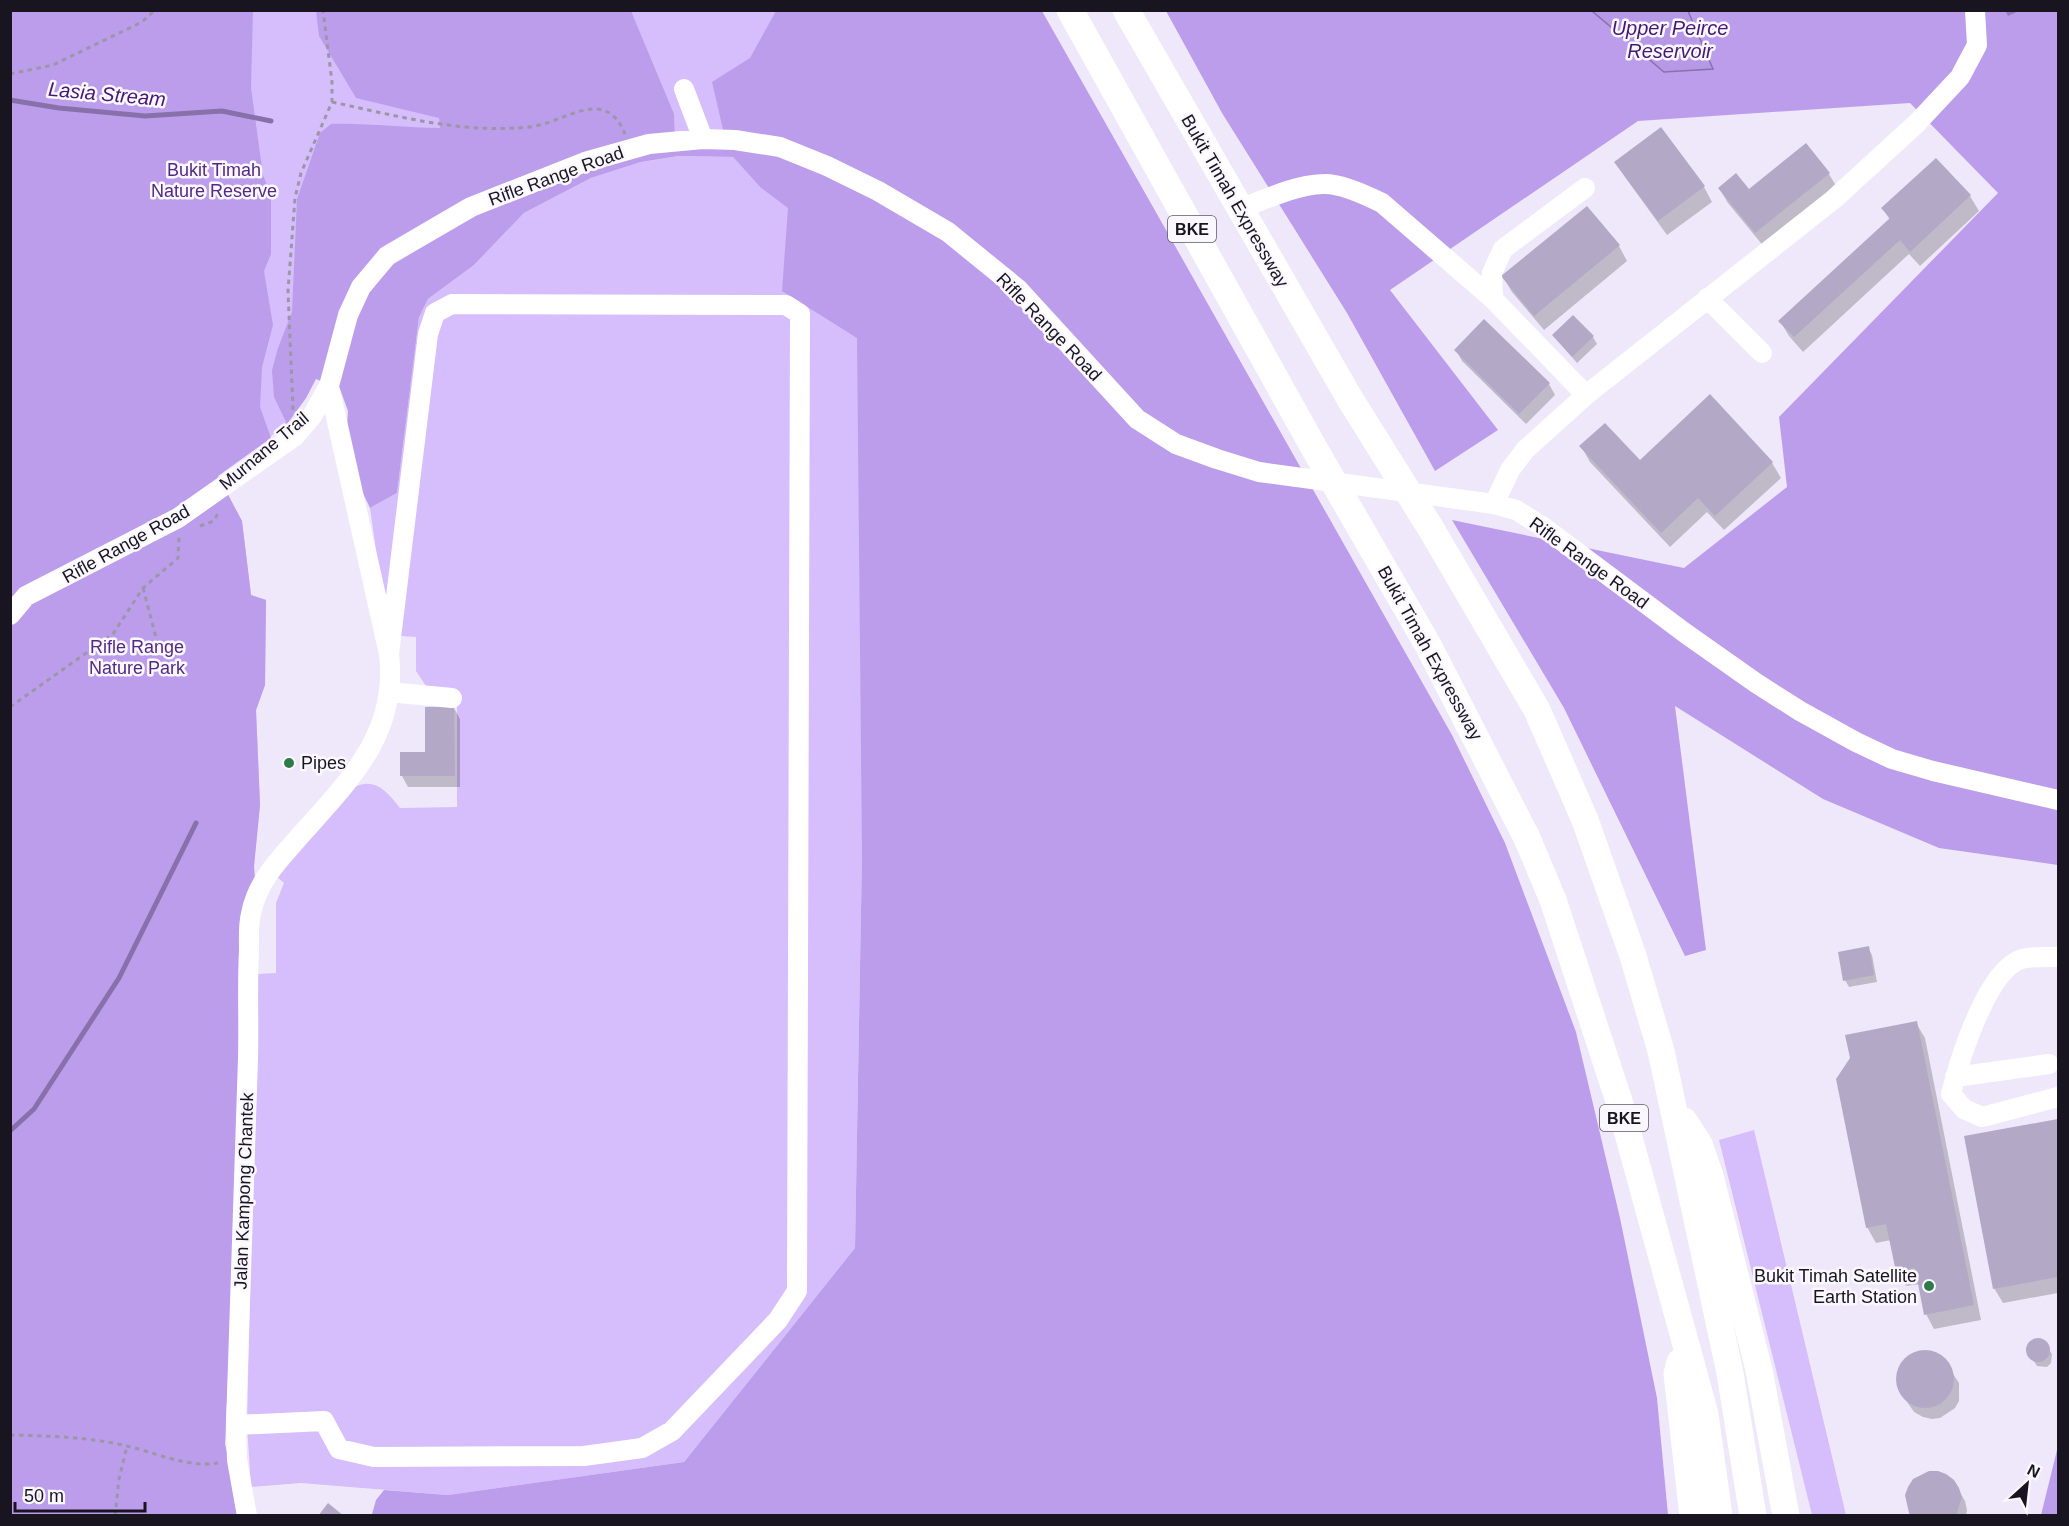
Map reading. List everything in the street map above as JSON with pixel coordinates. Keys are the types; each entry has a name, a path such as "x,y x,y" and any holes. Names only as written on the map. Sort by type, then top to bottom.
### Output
{"highway":[{"name":"Bukit Timah Expressway","path":"1070,10 1314,448 1428,645 1527,838 1553,900 1619,1101 1705,1414 1719,1515"},
{"name":"Bukit Timah Expressway","path":"1126,10 1350,399 1430,527 1537,710 1585,820 1633,956 1674,1106"},
{"path":"1674,1106 1700,1144 1710,1176 1759,1370 1786,1515"},
{"name":"BKE","path":"1674,1106 1730,1373 1753,1515"},
{"path":"1684,1340 1677,1374 1693,1515"}],"street":[{"path":"1485,502 1525,450 1586,395 1834,200 1917,123 1960,77 1977,45 1975,10"},
{"path":"684,89 703,138"},
{"name":"Rifle Range Road","path":"10,615 26,596 178,518 295,436 312,416 329,386 348,315 361,287 387,256 471,207 585,162 649,144 703,138 735,140 780,147 827,166 868,186 948,232 1018,289 1137,418 1176,444 1259,472 1485,502 1515,510 1542,526 1756,683 1856,742 1892,759 1923,768 2058,800"},
{"path":"1240,209 1290,191 1324,184 1360,193 1382,202 1493,299 1586,395"},
{"path":"1493,299 1492,273 1503,249 1585,188"},
{"path":"1707,298 1762,353"},
{"path":"236,1425 324,1421 339,1449 374,1457 584,1456 642,1448 672,1431 778,1320 797,1291 800,314 786,305 533,304 452,304 435,313 428,334 389,654"},
{"path":"329,386 389,654"},
{"name":"Jalan Kampong Chantek","path":"247,1515 237,1460 236,1425 248,1059 250,914 256,896 270,870 360,766 373,746 381,726 389,692 389,654"},
{"path":"389,692 452,698"},
{"path":"2058,957 2020,959 2000,974 1986,994 1955,1077 1951,1094 1964,1109 1982,1117 2058,1097"},
{"path":"1955,1077 2049,1064"}],"path":[{"path":"10,74 53,65 142,22 155,10"},
{"path":"295,436 288,291 295,198 301,173 332,102 333,82 323,10"},
{"path":"332,102 464,128 498,130 533,127 593,108 604,110 621,124 631,149"},
{"name":"Murnane Trail","path":"197,528 214,521 218,512"},
{"path":"10,707 113,634 143,588 178,558 180,534"},
{"path":"143,588 159,649"},
{"path":"10,1435 76,1437 127,1446 159,1456 202,1465 237,1460"},
{"path":"115,1515 118,1479 127,1446"}],"green space":[{"name":"Bukit Timah Nature Reserve","path":"10,11 1042,11 862,854 855,1248 684,1462 448,1495 301,1483 251,1487 247,1425 257,974 276,973 276,903 284,883 276,876 346,792 363,784 370,784 382,789 400,808 457,807 457,692 426,686 416,671 416,637 401,636 384,607 370,508 397,493 419,316 428,299 474,265 524,213 591,178 641,162 679,156 733,157 760,187 791,143 675,145 380,248 306,398 287,424 218,476 242,521 251,595 266,600 265,685 256,710 260,805 254,866 255,882 244,913 225,1444 239,1507 11,1515"},
{"name":"Rifle Range Nature Park","path":"10,11 253,11 251,88 263,175 271,195 271,254 264,271 273,325 262,367 260,407 271,438 218,476 242,521 251,595 266,600 265,685 256,710 260,805 243,1046 225,1444 240,1515 11,1515"},
{"path":"316,11 631,11 674,114 675,144 724,134 712,82 750,58 776,11 1042,11 1452,735 1505,843 1576,1032 1620,1218 1657,1398 1668,1515 376,1516 372,1514 376,1500 384,1490 448,1495 684,1462 855,1248 862,854 857,338 782,291 788,208 760,187 733,157 679,156 641,162 591,178 524,213 474,265 428,299 419,317 397,493 370,508 359,485 347,426 348,411 340,389 316,379 306,398 287,424 274,397 272,370 292,312 297,199 320,133 331,124 440,128 439,118 356,98 319,36"},
{"path":"1166,11 1592,11 1664,72 1713,69 1688,11 2058,11 2058,865 1939,848 1823,799 1675,706 1706,950 1685,956 1564,708 1452,520 1684,568 1787,487 1779,417 1998,193 1910,103 1638,121 1390,290 1498,430 1435,471 1347,313 1222,113"},
{"path":"1754,1130 1846,1515 1812,1515 1719,1140"},
{"path":"2058,1446 2058,1515 2041,1515"}],"water":[{"name":"Upper Peirce Reservoir","path":"1592,11 1688,11 1713,69 1664,72"}],"building":[{"path":"1661,127 1705,186 1658,221 1614,162"},
{"path":"1806,143 1830,173 1755,233 1718,188 1736,173 1749,189"},
{"path":"1936,158 1971,195 1910,252 1900,240 1794,337 1778,321 1890,218 1881,208"},
{"path":"1587,206 1620,245 1534,316 1501,276"},
{"path":"1573,315 1594,336 1572,357 1552,335"},
{"path":"1484,319 1550,383 1519,414 1454,350"},
{"path":"1710,394 1773,462 1715,516 1698,498 1661,533 1579,446 1605,423 1640,460"},
{"path":"454,706 455,776 400,776 400,752 425,752 425,707"},
{"path":"1869,946 1874,975 1843,981 1838,952"},
{"path":"1917,1021 1974,1305 1924,1315 1915,1268 1896,1272 1886,1224 1866,1228 1836,1079 1850,1058 1845,1035"},
{"path":"2058,1119 2058,1277 1993,1289 1964,1136"},
{"path":"2038,1338 2046,1342 2050,1350 2046,1358 2038,1362 2030,1358 2026,1350 2030,1342"},
{"path":"1919,1350 1931,1350 1946,1358 1954,1373 1954,1385 1946,1400 1931,1408 1919,1408 1904,1400 1896,1385 1896,1373 1904,1358"},
{"path":"1929,1471 1946,1474 1959,1488 1962,1497 1956,1516 1911,1516 1909,1513 1905,1495 1908,1487 1913,1479"},
{"path":"328,1503 344,1516 318,1516"}],"waterway":[{"name":"Lasia Stream","path":"10,100 59,108 145,116 222,111 271,121"},
{"path":"10,1131 34,1109 119,978 196,823"}],"place":[{"name":"Pipes","path":"289,763"},
{"name":"Bukit Timah Satellite Earth Station","path":"1929,1286"}]}
